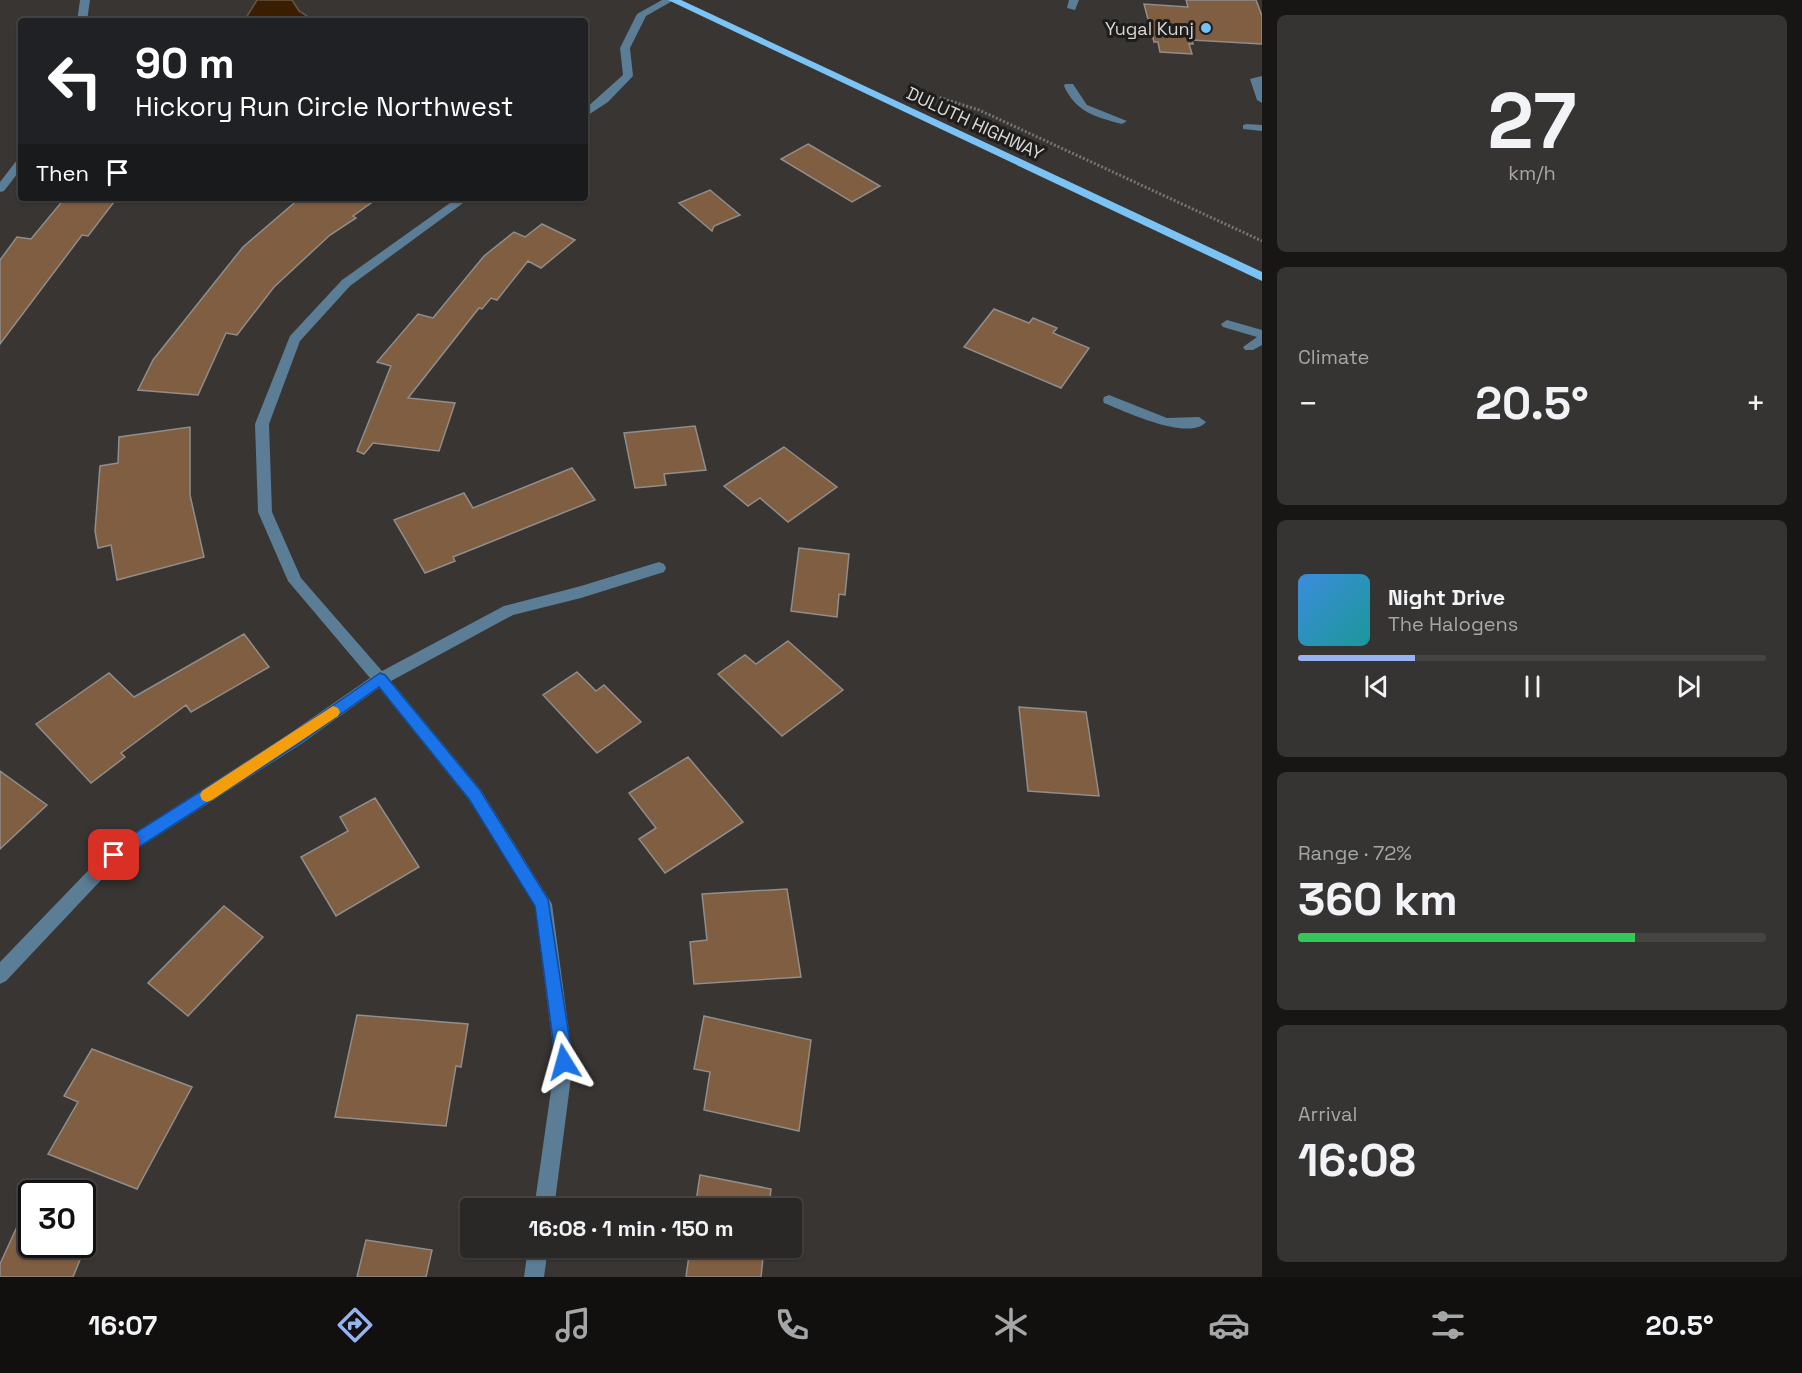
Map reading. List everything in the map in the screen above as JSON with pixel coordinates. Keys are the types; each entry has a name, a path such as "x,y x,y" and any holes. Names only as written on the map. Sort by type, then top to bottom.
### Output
{"main road":[{"name":"DULUTH HIGHWAY","path":"671,0 1262,277"}],"street":[{"path":"82,18 85,0"},
{"path":"588,112 604,100 628,76 625,48 642,14 671,0"},
{"path":"1262,79 1255,79 1262,100"},
{"path":"1069,86 1076,102 1090,112 1122,121"},
{"path":"1247,127 1262,128"},
{"path":"0,189 18,166"},
{"path":"460,201 346,283 294,339 262,424 265,512 295,581 380,679 475,795 543,904 564,1062 545,1198"},
{"path":"1227,324 1262,334"},
{"path":"1249,347 1262,339"},
{"path":"1109,400 1166,423 1199,422"},
{"path":"0,975 5,967 114,855 295,739 380,679 509,610 581,592 659,568"},
{"path":"534,1277 537,1258"}],"path":[{"path":"919,90 979,110 1262,241"}],"shaded area":[{"path":"257,0 292,0 299,11 310,18 246,18"}],"building":[{"name":"Yugal Kunj","path":"1186,0 1256,0 1262,16 1262,44 1192,40 1193,44 1189,44 1192,54 1160,52 1158,42 1154,42 1144,4 1188,7"},
{"path":"808,144 880,186 852,202 781,159"},
{"path":"710,190 740,215 714,226 712,231 679,203"},
{"path":"63,201 115,201 88,236 82,235 0,344 0,260 17,237 31,239"},
{"path":"297,201 374,201 353,216 356,218 330,235 274,287 237,335 226,333 198,395 138,390 153,360 243,247"},
{"path":"542,224 575,240 541,268 528,261 497,300 491,298 482,309 479,308 408,398 455,403 439,451 373,443 364,454 357,451 391,366 377,362 418,314 433,318 484,256 514,232 525,237"},
{"path":"994,309 1029,323 1033,318 1057,328 1053,333 1089,348 1061,388 964,347"},
{"path":"695,426 706,470 664,474 666,485 635,488 624,433"},
{"path":"190,427 190,495 204,557 117,580 111,545 98,548 95,531 100,466 118,463 119,437"},
{"path":"784,447 837,487 788,522 760,498 748,506 724,486"},
{"path":"572,468 595,500 453,557 455,561 425,573 394,520 464,493 473,508"},
{"path":"799,548 849,554 845,595 839,594 837,617 791,611"},
{"path":"244,634 269,667 191,712 186,705 121,753 125,757 91,783 36,724 109,673 134,697"},
{"path":"788,641 843,690 782,736 718,674 745,655 756,664"},
{"path":"577,672 596,691 604,685 641,722 597,753 543,695"},
{"path":"1019,707 1086,712 1099,796 1028,791"},
{"path":"688,757 743,822 665,873 639,839 656,828 629,793"},
{"path":"0,771 47,805 0,849"},
{"path":"375,798 419,867 336,916 301,857 348,831 340,817"},
{"path":"787,889 801,977 694,984 690,942 707,940 702,894"},
{"path":"224,906 263,937 188,1016 148,983"},
{"path":"357,1015 468,1024 461,1067 456,1066 446,1126 335,1117"},
{"path":"704,1016 811,1040 799,1131 704,1110 710,1072 694,1069"},
{"path":"92,1049 192,1087 137,1189 48,1154 78,1102 64,1096"},
{"path":"700,1175 771,1189 770,1198 697,1198"},
{"path":"18,1225 18,1258 81,1258 73,1277 0,1277 0,1264"},
{"path":"366,1240 432,1250 426,1277 357,1277"},
{"path":"689,1258 763,1258 761,1277 686,1277"}],"slow traffic":[{"path":"207,795 333,712"}],"place":[{"name":"Yugal Kunj","path":"1206,28"}],"route":[{"path":"114,855 295,739 380,679 475,795 543,904 564,1062"}]}
